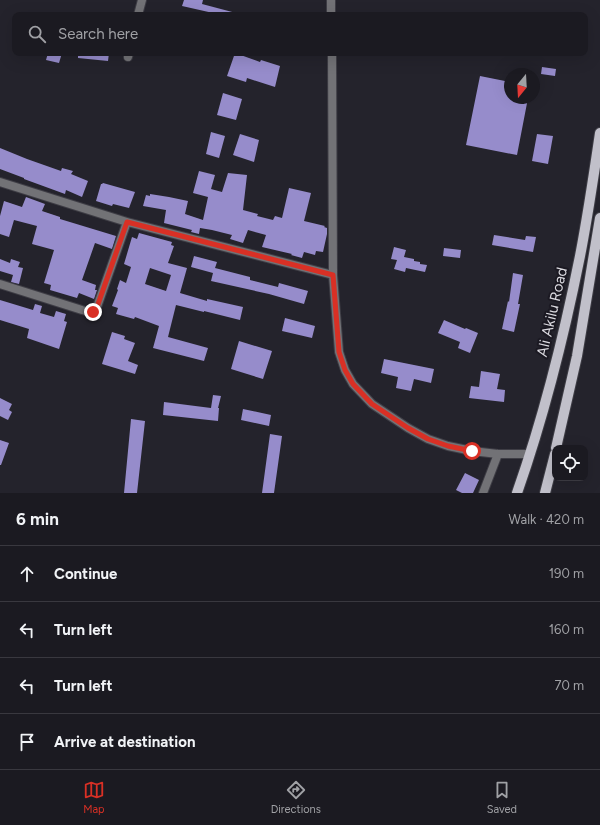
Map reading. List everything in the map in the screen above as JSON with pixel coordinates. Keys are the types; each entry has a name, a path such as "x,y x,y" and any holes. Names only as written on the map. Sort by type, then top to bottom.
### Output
{"main road":[{"name":"Ali Akilu Road","path":"517,493 552,380 568,311 583,239 600,133"},
{"name":"Ali Akilu Road","path":"557,445 577,356 600,218"},
{"path":"545,493 552,466"}],"street":[{"path":"139,12 142,0"},
{"path":"331,0 331,12"},
{"path":"332,56 333,275 339,352 345,370 353,384 372,404 408,428 428,439 448,446 472,451 498,454 530,454"},
{"path":"0,182 127,222 333,275"},
{"path":"0,284 82,310 93,312 97,307 127,222"},
{"path":"483,493 498,454"}],"building":[{"path":"184,0 203,0 202,4 232,12 209,12 182,6"},
{"path":"47,56 61,56 59,63 46,60"},
{"path":"78,56 109,56 108,61 78,58"},
{"path":"234,56 243,56 260,62 261,60 280,66 275,87 247,78 246,82 227,76"},
{"path":"542,67 556,69 555,76 541,74"},
{"path":"480,76 504,81 504,104 527,104 517,155 466,145"},
{"path":"223,93 242,99 236,120 217,115"},
{"path":"211,132 225,136 219,158 206,154"},
{"path":"240,134 259,140 254,162 233,155"},
{"path":"537,134 553,136 548,164 532,161"},
{"path":"0,148 61,171 62,168 73,171 71,174 88,181 82,197 66,190 65,194 0,169"},
{"path":"199,171 215,175 211,189 222,192 228,173 247,175 243,210 258,214 257,216 273,220 275,216 282,218 289,188 311,193 304,221 325,226 324,227 327,228 323,252 316,251 315,255 304,252 302,258 291,255 292,254 262,247 266,235 248,230 243,243 230,239 232,235 212,230 200,228 199,234 191,232 192,230 164,223 166,210 143,206 146,195 150,196 150,194 188,201 185,214 203,220 208,197 193,193"},
{"path":"103,183 135,192 129,208 113,204 112,206 96,201 101,184"},
{"path":"26,197 45,204 42,211 60,217 60,219 116,236 112,249 95,243 82,280 96,285 95,290 97,290 94,299 79,293 77,298 50,290 51,285 44,283 54,250 32,244 37,226 14,220 9,237 0,234 0,216 4,201 22,207"},
{"path":"139,233 172,242 171,245 174,246 168,263 187,268 180,293 207,301 207,299 243,307 240,320 176,305 168,337 208,348 204,361 153,348 159,326 135,317 134,319 116,314 118,308 112,306 120,280 126,283 131,267 124,264 132,237 137,239","holes":["150,268 171,275 166,291 145,284"]},
{"path":"494,235 525,240 526,236 536,237 533,252 492,245"},
{"path":"394,247 406,250 404,257 414,259 414,261 420,262 420,264 427,265 425,272 406,268 405,272 394,269 397,260 391,259"},
{"path":"444,248 461,250 460,258 443,256"},
{"path":"194,256 217,262 215,268 250,277 250,280 278,287 279,283 308,291 304,304 269,294 211,281 213,273 191,267"},
{"path":"0,259 10,263 11,259 20,262 18,267 23,268 19,284 11,282 13,275 0,271"},
{"path":"513,273 523,275 518,304 520,304 514,332 502,329 508,301 509,302"},
{"path":"0,300 33,310 35,304 42,306 40,313 54,317 56,311 66,314 64,321 67,322 59,349 27,338 29,329 0,320"},
{"path":"285,318 315,326 312,338 282,331"},
{"path":"444,320 478,333 470,353 458,348 460,342 438,333"},
{"path":"112,332 125,336 124,339 135,343 128,361 138,365 135,374 102,364"},
{"path":"239,341 272,351 263,379 231,369"},
{"path":"384,359 434,369 431,383 414,379 411,391 396,388 398,377 381,373"},
{"path":"481,371 500,374 497,389 505,390 504,402 469,398 471,386 479,387"},
{"path":"213,395 221,396 218,408 218,421 163,415 164,402 211,408"},
{"path":"0,398 12,404 9,410 12,412 8,420 0,416"},
{"path":"243,409 271,415 269,426 241,420"},
{"path":"131,419 145,421 137,493 124,493"},
{"path":"270,434 282,436 274,493 262,493"},
{"path":"0,440 9,443 1,465 0,465"},
{"path":"465,473 479,480 473,493 462,493 456,490"}],"route":[{"path":"93,312 97,307 127,222 333,275 339,352 345,370 353,384 372,404 408,428 428,439 448,446 472,451"}]}
